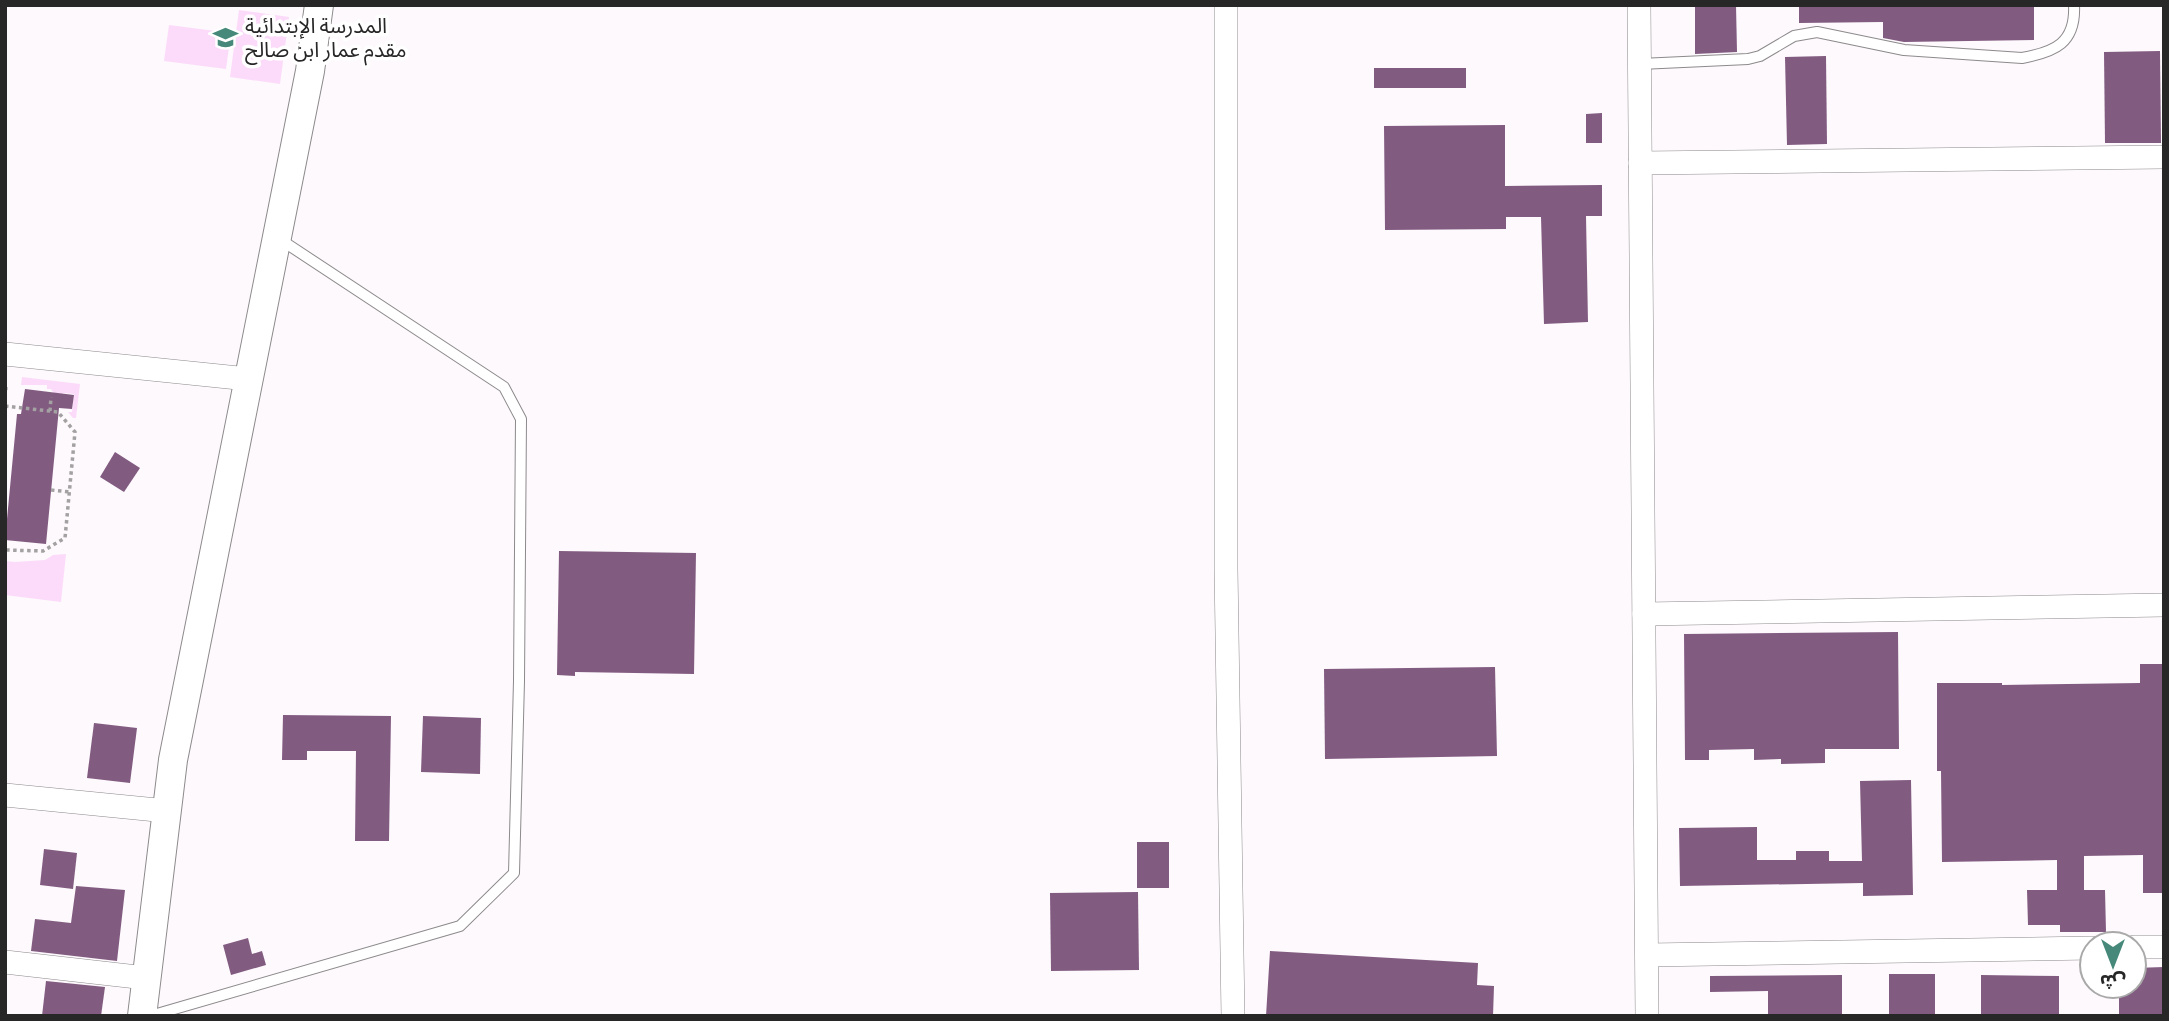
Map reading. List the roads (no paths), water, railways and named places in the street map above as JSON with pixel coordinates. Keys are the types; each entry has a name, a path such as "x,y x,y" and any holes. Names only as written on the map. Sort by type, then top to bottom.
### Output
{"street":[{"path":"142,1016 173,760 310,71 319,5"},
{"path":"1226,5 1226,569 1233,1016"},
{"path":"1639,5 1647,1016"},
{"path":"1640,163 2164,157"},
{"path":"5,354 248,379"},
{"path":"1644,614 2164,605"},
{"path":"5,795 166,811"},
{"path":"1647,955 2078,948"},
{"path":"5,962 146,978"}],"lane":[{"path":"1640,64 1748,59 1760,56 1794,36 1817,32 1904,50 2022,58 2039,55 2060,46 2072,32 2074,5"},
{"path":"150,1016 460,926 514,873 521,419 504,387 276,237"}],"place":[{"name":"المدرسة الإبتدائية مقدم عمار ابن صالح","path":"225,38"}]}
